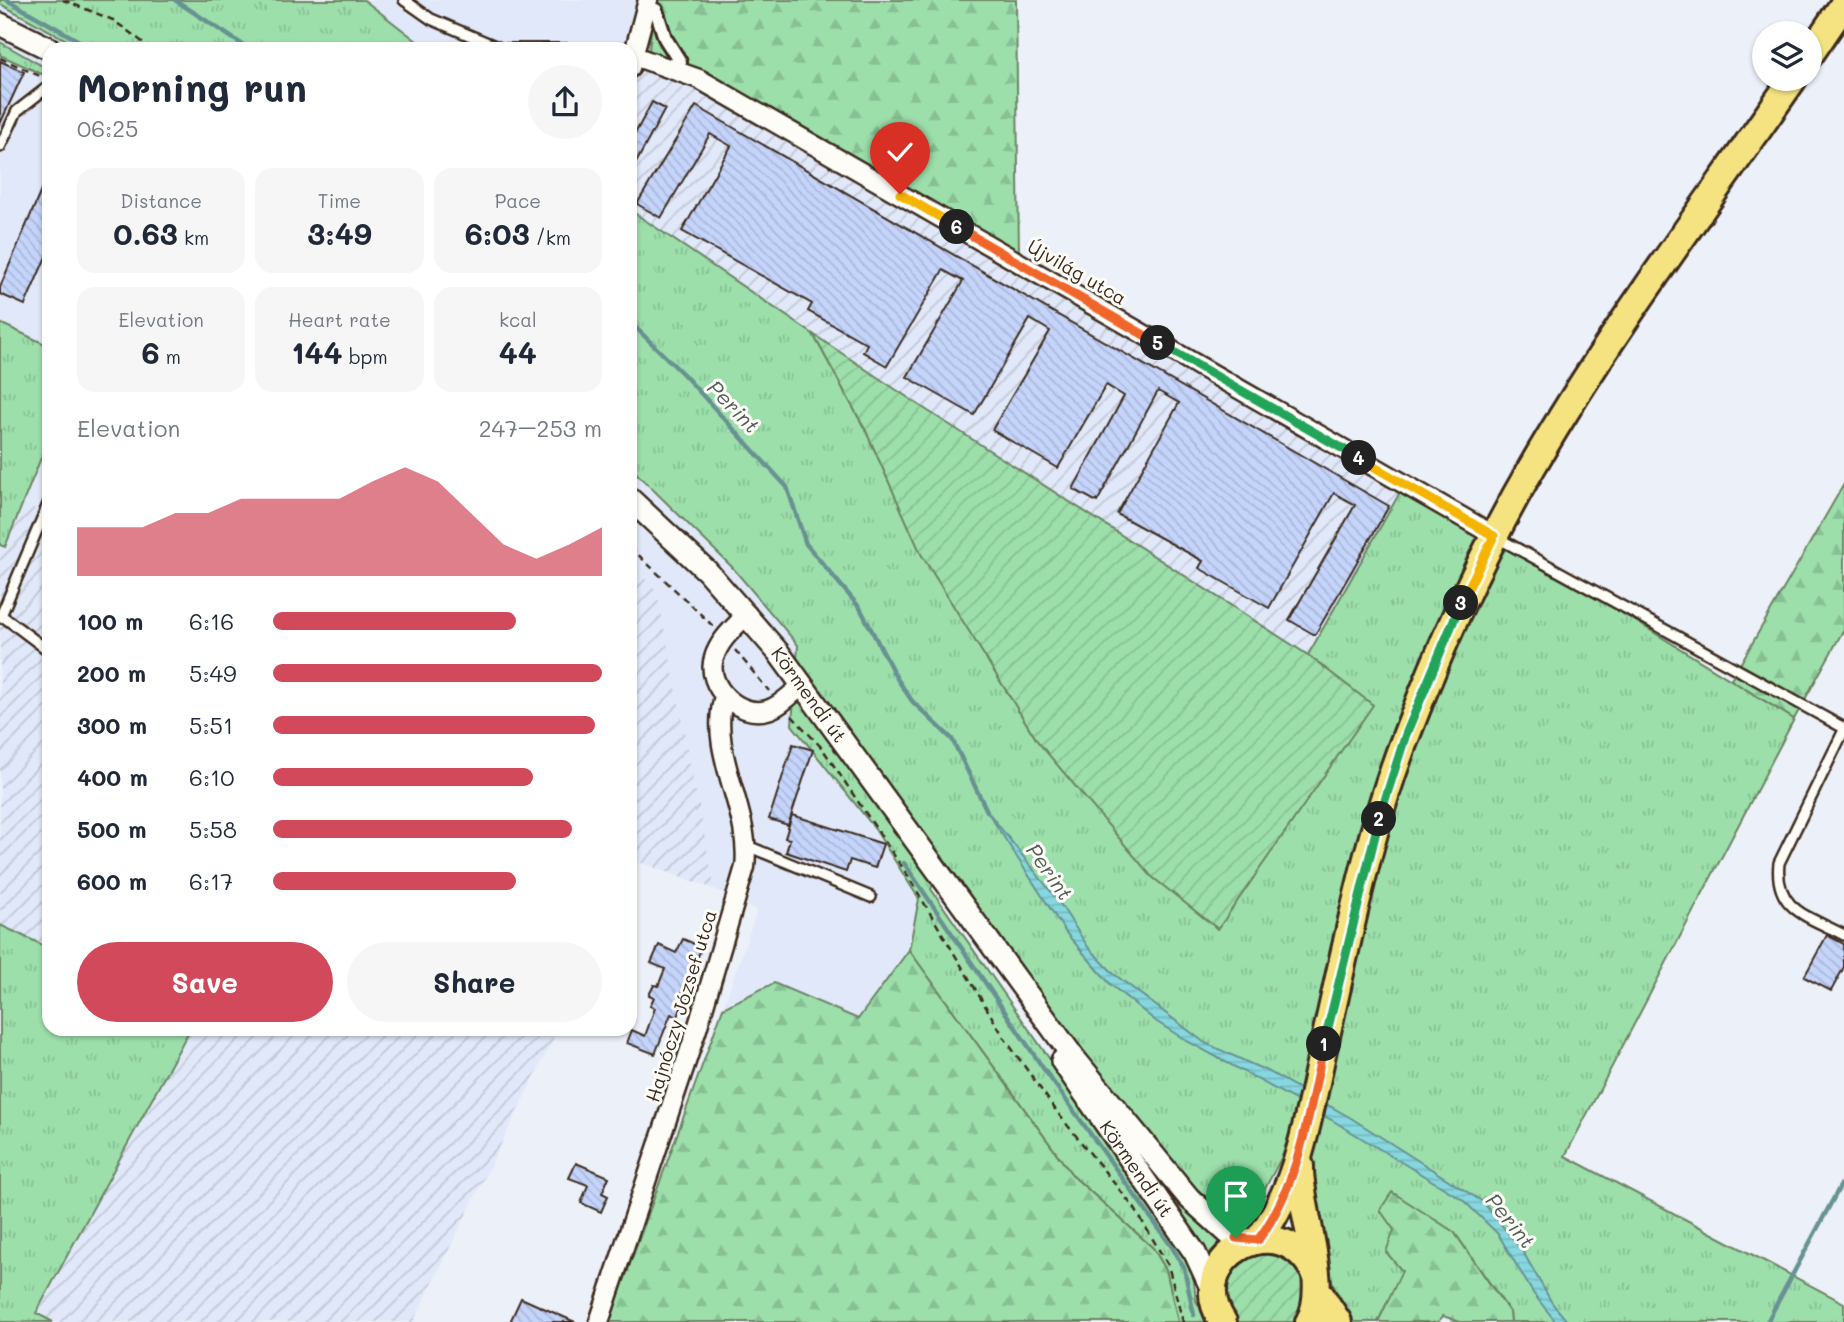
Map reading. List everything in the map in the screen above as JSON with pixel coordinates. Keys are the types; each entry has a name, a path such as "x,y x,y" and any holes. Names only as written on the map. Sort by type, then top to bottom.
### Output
{"main road":[{"path":"1822,36 1844,4"},
{"path":"1223,1322 1216,1310 1213,1292 1221,1264 1233,1250 1254,1240 1278,1211 1300,1147 1370,849 1406,734 1456,614 1531,468 1581,387 1785,91"},
{"path":"1300,1147 1301,1194 1316,1281 1315,1311 1308,1322"},
{"path":"1254,1240 1287,1243 1303,1255 1338,1322"}],"street":[{"name":"Újvilág utca","path":"637,44 652,5"},
{"name":"Újvilág utca","path":"652,5 664,38 680,62"},
{"path":"0,24 42,45"},
{"name":"Újvilág utca","path":"637,61 699,79 1494,536"},
{"name":"Körmendi út","path":"637,505 686,550 747,614 803,685 1074,1058 1189,1198 1230,1235 1254,1240"},
{"path":"747,614 724,638 713,658 713,672 724,697 757,712 770,710 803,685"},
{"name":"Hajnóczy József utca","path":"599,1322 697,1030 740,887 745,845 721,725 724,697"},
{"name":"Körmendi út","path":"964,909 1056,1052 1195,1253 1213,1292"}],"lane":[{"path":"404,0 430,19 487,42"},
{"path":"0,147 17,111 42,90"},
{"path":"42,519 1,617 42,646"},
{"path":"1494,536 1844,729 1782,856 1777,880 1780,892 1797,910 1844,935"},
{"path":"745,845 871,897"}],"path":[{"path":"63,0 113,20 143,42"},
{"path":"0,58 42,80"},
{"path":"637,554 724,638 779,704 822,748 908,876 1005,1039 1047,1099 1135,1209 1168,1265 1183,1322"}],"shaded area":[{"path":"364,0 654,0 649,51 637,72 637,42 418,42"},
{"path":"0,4 70,42 42,42 42,343 0,323"},
{"path":"649,51 1407,480 1308,655 925,409 637,215 637,72"},
{"path":"42,455 42,514 24,500"},
{"path":"637,474 732,567 798,645 792,725 873,826 919,899 909,950 858,1019 774,983 723,1008 757,911 715,889 657,592 637,571"},
{"path":"24,500 42,514 42,945 0,925 0,545 5,547"},
{"path":"637,570 657,591 715,889 639,862 637,866"},
{"path":"186,1036 555,1036 413,1322 53,1322 35,1313"}],"green space":[{"path":"0,0 364,0 418,42 70,42 0,4"},
{"path":"654,0 1016,0 1019,257 900,194 649,51"},
{"path":"0,42 42,66 42,74 0,55"},
{"path":"637,215 813,334 866,431 922,554 1038,742 1217,929 1372,705 1308,655 1407,480 1794,719 1565,1156 1844,1303 1844,1322 1511,1322 1510,1312 1454,1232 1394,1230 1402,1271 1378,1322 1345,1322 1289,1143 1249,1219 1227,1219 1187,1183 1112,1095 943,857 931,889 1192,1263 1196,1301 1209,1322 1178,1322 1166,1270 1153,1248 1073,1176 909,950 919,899 873,826 792,725 798,645 732,567 637,474"},
{"path":"0,323 42,343 42,455 5,547 0,545"},
{"path":"813,334 1308,655 1373,705 1218,929 1151,876 1038,742 921,554 866,431"},
{"path":"1844,484 1844,629 1794,719 1731,680"},
{"path":"0,925 42,945 42,1036 186,1036 36,1313 53,1322 0,1322"},
{"path":"909,950 1073,1176 1153,1248 1166,1270 1178,1322 609,1322 723,1008 774,983 858,1019"},
{"path":"1131,1143 1220,1241 1209,1259 1208,1259"},
{"path":"1392,1192 1454,1232 1510,1313 1511,1322 1460,1322 1443,1316 1438,1322 1378,1322 1402,1271 1386,1252 1394,1230 1380,1210"},
{"path":"1273,1248 1307,1272 1300,1322 1233,1322 1222,1296 1234,1262"}],"water":[{"path":"985,808 1059,902 1088,947 1114,974 1205,1043 1271,1073 1351,1118 1483,1202 1522,1250 1552,1303 1568,1322 1556,1322 1533,1293 1498,1234 1462,1199 1330,1119 1187,1041 1157,1022 1111,985 1066,933"}],"building":[{"path":"0,61 24,72 0,124"},
{"path":"652,102 665,109 637,161 637,130"},
{"path":"696,106 1389,506 1315,635 1289,620 1355,505 1334,493 1269,608 1199,568 1203,561 1117,514 1179,403 1158,391 1097,502 1073,489 1124,396 1106,385 1058,468 992,430 1050,331 1030,319 974,415 907,377 963,281 943,270 887,366 863,352 867,344 808,311 812,304 682,231 731,146 710,134 661,218 637,204"},
{"path":"42,188 42,266 25,305 0,294 0,287"},
{"path":"793,744 813,750 788,825 769,819"},
{"path":"792,815 883,844 875,868 850,860 846,872 786,852 790,839 785,838"},
{"path":"1827,935 1844,944 1844,967 1831,991 1804,977"},
{"path":"683,939 702,947 681,995 689,999 685,1010 681,1008 678,1017 671,1014 655,1054 627,1043 630,1036 637,1036 637,1032 645,1036 655,1008 650,1006 654,997 649,995 654,985 658,986 665,969 651,963 659,945 676,953"},
{"path":"576,1163 609,1177 602,1193 608,1196 601,1212 581,1203 588,1185 569,1178"},
{"path":"521,1298 575,1322 510,1322"}],"waterway":[{"path":"7,0 81,42"},
{"name":"Perint","path":"175,0 238,42"},
{"name":"Perint","path":"637,329 683,374 787,487 806,544 860,608 896,677 912,701 952,739 987,811"},
{"path":"904,863 1043,1068 1172,1247 1184,1268 1194,1315"},
{"path":"1767,1322 1844,1179"}],"route":[{"path":"900,194 1494,536 1437,658 1406,734 1389,786 1370,849 1300,1147 1284,1196 1276,1215 1258,1240 1242,1241 1236,1238"}]}
